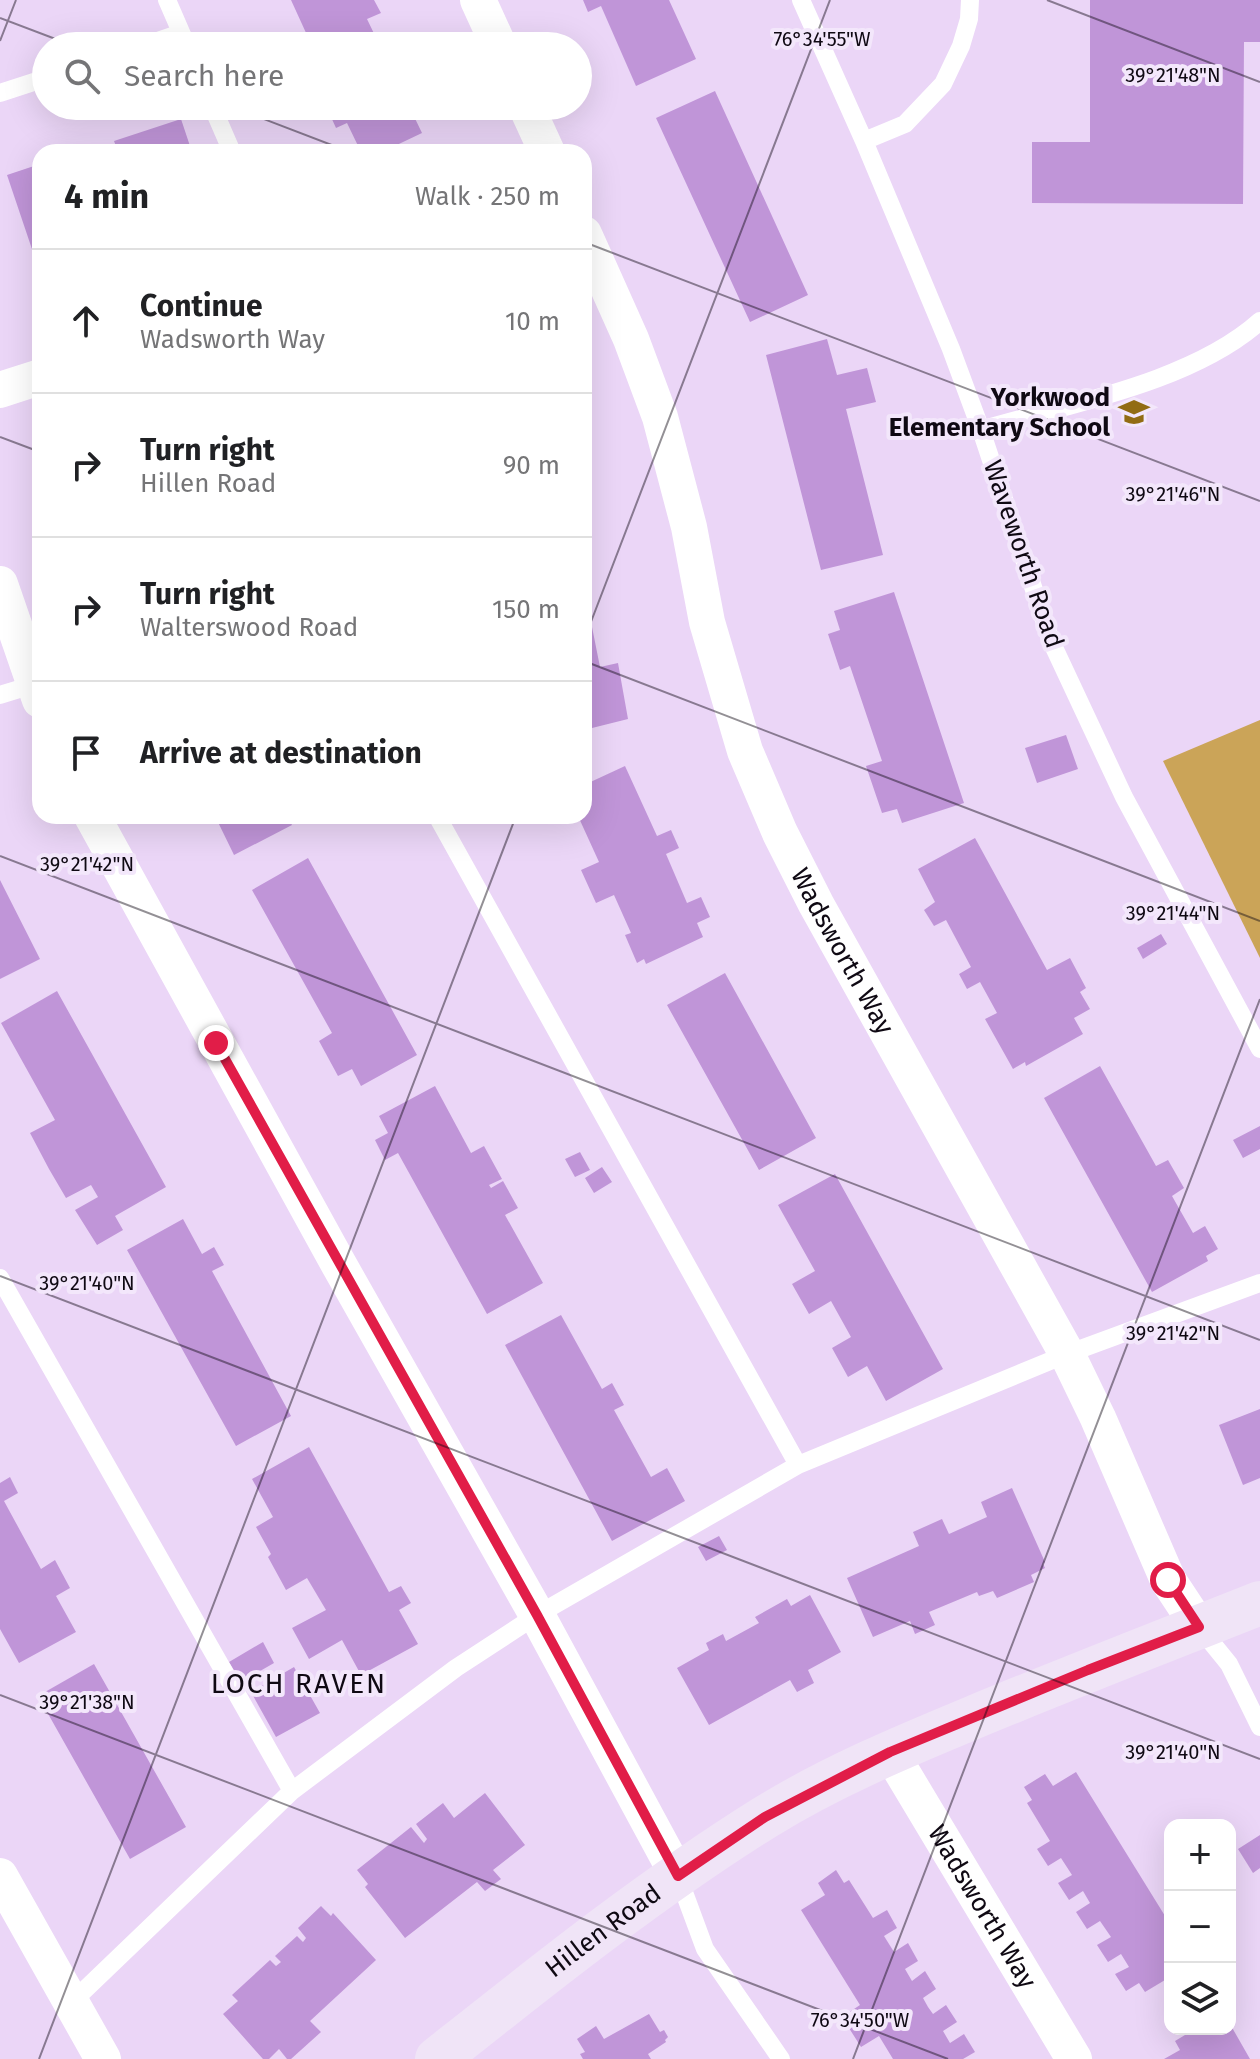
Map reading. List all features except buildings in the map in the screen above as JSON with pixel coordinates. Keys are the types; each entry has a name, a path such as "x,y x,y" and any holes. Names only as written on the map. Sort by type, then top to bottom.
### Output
{"street":[{"path":"478,0 493,32"},
{"path":"532,120 543,144"},
{"name":"Wadsworth Way","path":"592,252 631,339 660,417 689,527 707,622 745,751 780,833 816,904 1067,1354 1168,1580 1199,1627"},
{"path":"0,390 32,380"},
{"path":"0,584 28,691"},
{"path":"96,824 338,1263 537,1615 678,1876"},
{"name":"Hillen Road","path":"437,2059 554,1965 765,1817 890,1752 1260,1603"},
{"name":"Wadsworth Way","path":"890,1752 1074,2059"},
{"path":"0,1876 103,2059"}],"lane":[{"path":"167,0 181,32"},
{"name":"Waveworth Road","path":"801,0 951,349 1051,641 1124,797 1260,1049"},
{"path":"864,141 905,124 943,84 961,46 969,19 970,0"},
{"path":"0,93 32,83"},
{"path":"218,120 229,144"},
{"path":"981,430 1155,379 1202,358 1248,332 1260,321"},
{"path":"441,824 798,1465"},
{"path":"0,1278 292,1791"},
{"path":"71,2003 292,1791 456,1668 537,1615 798,1465 1067,1354 1260,1283"},
{"path":"1199,1627 1229,1664 1260,1727"},
{"path":"678,1876 705,1949 781,2059"}],"shaded area":[{"path":"1260,720 1260,958 1163,761"}],"place":[{"name":"Yorkwood Elementary School","path":"1134,412"}],"district":[{"name":"LOCH RAVEN","path":"299,1683"}],"route":[{"path":"216,1043 537,1615 678,1876 765,1817 890,1752 1199,1627 1168,1580"}]}
